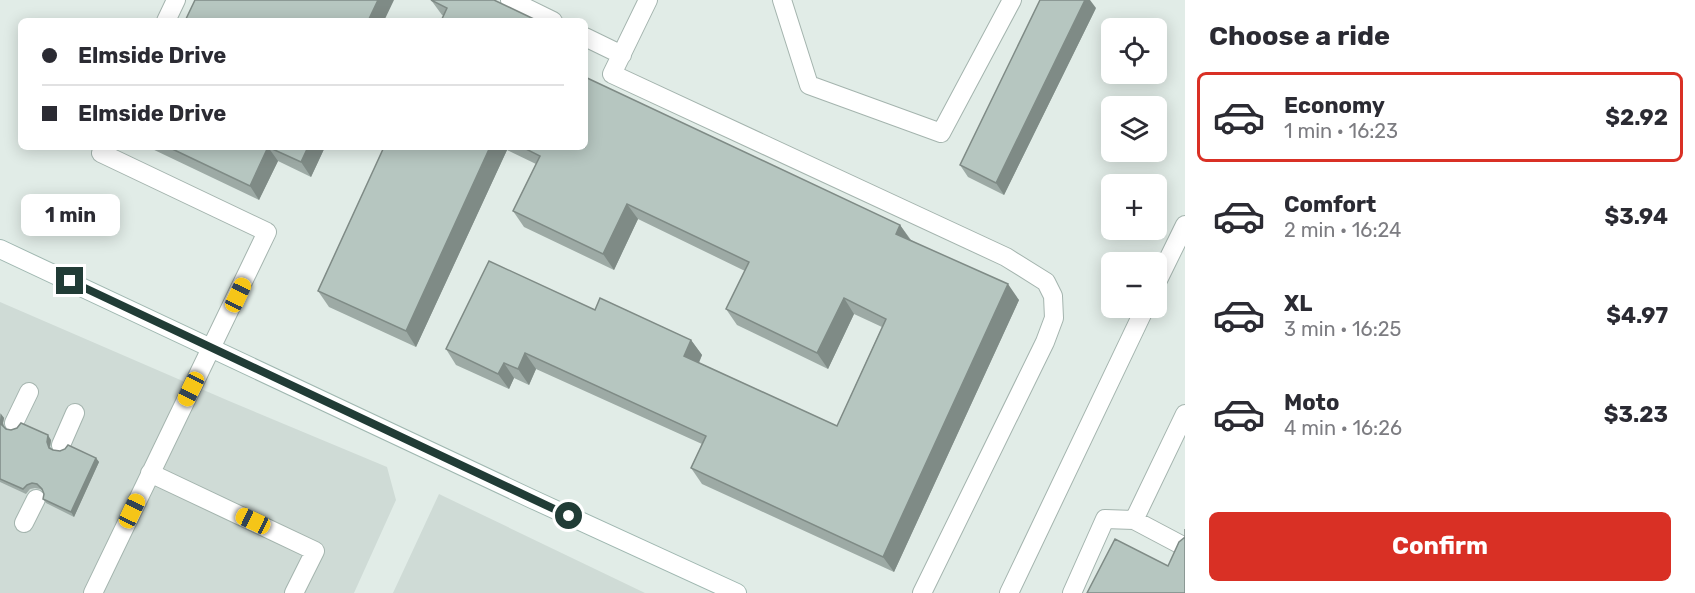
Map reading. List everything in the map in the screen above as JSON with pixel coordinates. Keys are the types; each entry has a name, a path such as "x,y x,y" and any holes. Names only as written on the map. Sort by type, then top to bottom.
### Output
{"street":[{"path":"167,18 176,0"},
{"path":"510,0 547,18"},
{"path":"648,0 612,74 1006,257 1046,282 1053,296 1054,318 1045,342 922,593"},
{"path":"782,0 809,85 941,133 1012,0"},
{"path":"588,38 622,55"},
{"path":"93,593 267,232 101,153 102,150"},
{"path":"1167,262 1185,225"},
{"path":"0,249 737,593"},
{"path":"1009,593 1141,318"},
{"path":"14,423 29,392"},
{"path":"62,445 75,413"},
{"path":"1134,520 1185,414"},
{"path":"150,473 315,551 294,593"},
{"path":"24,523 36,499"},
{"path":"1072,593 1105,519 1134,520 1185,547"}],"shaded area":[{"path":"0,302 387,467 396,500 354,593 0,593"},
{"path":"439,494 645,593 393,593"}],"building":[{"path":"195,0 378,0 369,18 186,18"},
{"path":"431,0 494,0 532,18 442,18 447,8"},
{"path":"1040,0 1085,0 996,183 960,165"},
{"path":"588,78 900,225 896,234 1008,284 883,557 691,468 706,436 525,353 518,369 504,363 498,374 446,349 489,261 595,310 600,298 691,340 684,356 837,426 886,319 844,298 817,353 726,309 749,262 627,204 603,254 513,211 540,156 528,150 588,150"},
{"path":"174,150 267,150 250,186"},
{"path":"275,150 307,150 301,162"},
{"path":"383,150 489,150 406,331 318,291"},
{"path":"0,420 6,429 17,428 21,423 48,435 49,448 53,450 60,451 68,445 96,458 71,512 43,499 42,489 37,484 32,483 23,489 0,479"},
{"path":"1185,537 1185,593 1087,593 1115,539 1168,566 1179,542"}],"route":[{"path":"70,281 569,516"}]}
